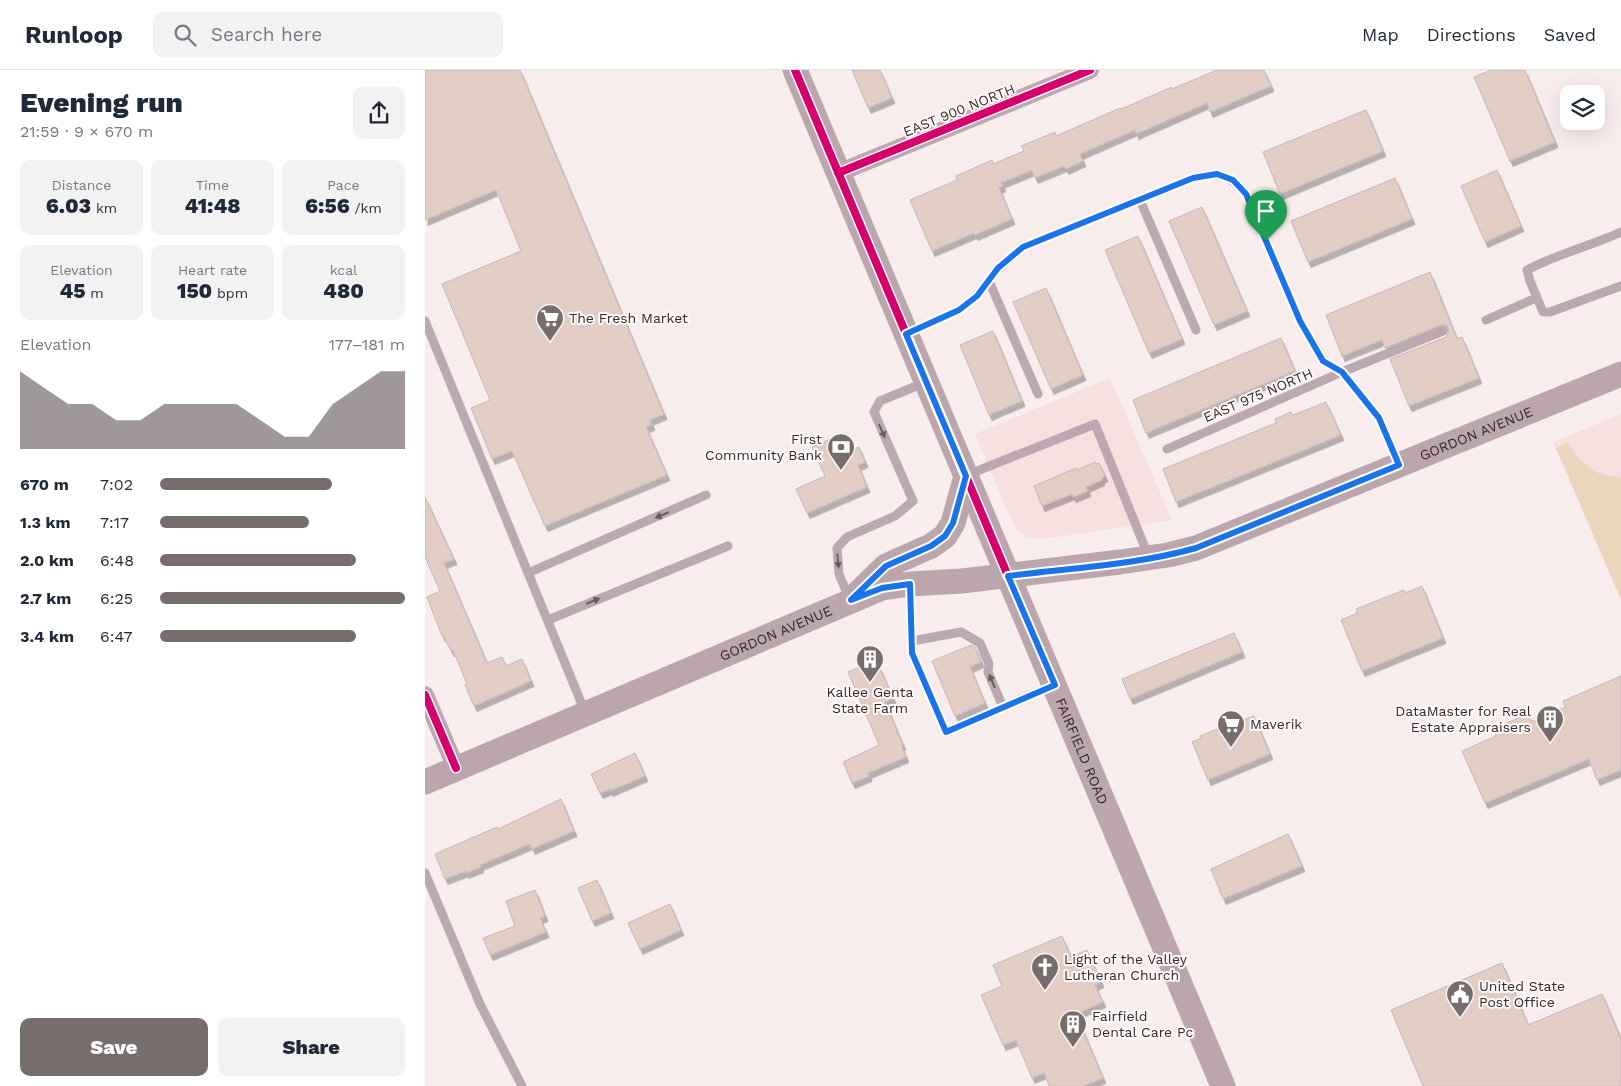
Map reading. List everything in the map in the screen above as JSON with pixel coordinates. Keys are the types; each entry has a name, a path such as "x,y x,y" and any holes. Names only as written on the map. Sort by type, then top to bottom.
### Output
{"main road":[{"name":"FAIRFIELD ROAD","path":"795,70 1223,1086"},
{"name":"GORDON AVENUE","path":"425,782 882,588 1008,576 1183,552 1214,542 1621,374"},
{"path":"851,600 886,566 931,546 945,536 953,523 966,476"}],"street":[{"name":"EAST 900 NORTH","path":"838,173 1090,70"},
{"path":"425,694 456,768"}],"lane":[{"path":"906,334 959,310 977,296 998,268 1023,247 1193,178 1217,174 1233,180 1246,194 1300,321 1323,361 1342,372 1379,418 1399,465"},
{"path":"1140,200 1196,330"},
{"path":"1621,232 1545,261 1527,270 1543,312 1550,312 1621,286"},
{"path":"989,281 1038,394"},
{"path":"1486,320 1537,298"},
{"path":"425,321 586,714"},
{"name":"EAST 975 NORTH","path":"1167,449 1342,372 1443,331"},
{"path":"851,600 839,574 837,548 847,537 895,516 913,501 874,412 880,401 926,382"},
{"path":"966,476 1095,424 1149,558"},
{"path":"528,573 707,495"},
{"path":"548,620 728,546"},
{"path":"910,584 912,653 946,732 1055,685"},
{"path":"912,641 961,632 980,643 989,664 988,672 1003,707"},
{"path":"425,873 480,1004 522,1086"}],"shaded area":[{"path":"1110,378 1172,520 1042,539 1026,537 1014,526 975,434"},
{"path":"1621,414 1621,601 1553,442"},
{"path":"1568,443 1579,458 1596,472 1621,478 1621,599 1556,448"}],"building":[{"path":"425,70 520,70 664,414 650,420 652,425 646,427 667,475 545,526 512,451 492,459 471,408 490,400 442,284 521,251 496,190 425,220"},
{"path":"852,70 880,70 892,98 868,108"},
{"path":"1217,70 1264,70 1271,86 1210,112 1207,103 1136,134 1135,130 1080,154 1083,161 1066,169 1064,166 1035,178 1032,170 1001,183 1003,186 999,188 1012,219 932,251 910,200 957,180 956,176 992,160 993,164 1024,151 1021,146 1055,132 1056,136 1120,108"},
{"path":"1491,70 1525,70 1555,142 1510,161 1474,77"},
{"path":"1366,110 1383,151 1280,194 1263,152"},
{"path":"1497,170 1521,226 1485,242 1461,186"},
{"path":"1395,178 1412,219 1308,262 1291,221"},
{"path":"1202,207 1247,311 1214,325 1169,221"},
{"path":"1138,236 1182,339 1149,353 1105,250"},
{"path":"1430,272 1457,339 1462,337 1479,378 1409,406 1390,359 1446,337 1449,331 1447,326 1441,325 1385,348 1382,340 1342,356 1326,315"},
{"path":"1046,288 1083,375 1051,389 1013,302"},
{"path":"993,331 1022,401 989,415 960,345"},
{"path":"1281,338 1295,371 1146,433 1133,400"},
{"path":"1326,402 1341,435 1176,502 1163,469 1276,423 1275,419 1291,412 1293,415"},
{"name":"First Community Bank","path":"844,433 851,450 859,447 865,462 858,465 867,487 807,513 796,489 825,476 812,447"},
{"path":"1095,462 1096,464 1099,463 1105,476 1101,478 1102,480 1086,487 1088,491 1073,497 1072,494 1042,506 1034,486"},
{"path":"425,497 454,559 444,563 487,663 502,657 506,666 522,659 531,681 474,706 453,650 451,651 442,636 427,597 440,591 425,557"},
{"path":"1422,586 1443,638 1362,671 1341,620 1357,613 1356,609 1404,590 1405,593"},
{"path":"1234,633 1242,652 1130,699 1122,679"},
{"path":"971,645 975,647 981,662 970,667 985,703 955,716 932,661"},
{"path":"867,664 870,670 879,666 893,698 885,702 906,757 868,773 869,776 852,783 843,762 879,745 848,672"},
{"name":"DataMaster for Real Estate Appraisers","path":"1621,676 1621,770 1597,780 1589,759 1485,803 1462,751 1496,736 1493,729 1528,714 1531,722 1565,707 1563,701"},
{"name":"Maverik","path":"1254,716 1270,754 1208,780 1192,742 1201,738 1200,736 1244,718 1244,720"},
{"path":"635,753 645,776 610,791 610,789 600,793 591,774"},
{"path":"561,799 574,831 532,849 530,844 480,865 481,867 445,879 435,854 497,827 498,829"},
{"path":"1288,834 1302,866 1223,899 1211,869"},
{"path":"597,880 611,913 592,921 578,888"},
{"path":"535,890 545,916 540,918 546,932 490,955 483,938 515,926 506,901"},
{"path":"670,904 681,930 640,949 628,923"},
{"name":"Light of the Valley Lutheran Church","path":"1062,936 1071,957 1087,950 1101,982 1095,985 1103,1002 1076,1014 1103,1078 1083,1086 1049,1086 1044,1073 1032,1078 1016,1040 1003,1045 981,995 1002,986 993,965"},
{"name":"United State Post Office","path":"1502,963 1528,1025 1602,994 1621,1039 1621,1086 1423,1086 1391,1010"}],"cycle path":[{"path":"795,70 1008,576"},
{"path":"838,173 1090,70"},
{"path":"425,695 456,768"}],"place":[{"name":"The Fresh Market","path":"550,342"},
{"name":"First Community Bank","path":"841,471"},
{"name":"Kallee Genta State Farm","path":"870,683"},
{"name":"DataMaster for Real Estate Appraisers","path":"1550,743"},
{"name":"Maverik","path":"1231,748"},
{"name":"Light of the Valley Lutheran Church","path":"1045,991"},
{"name":"United State Post Office","path":"1460,1018"},
{"name":"Fairfield Dental Care Pc","path":"1073,1048"}],"route":[{"path":"1217,174 1233,180 1246,194 1266,241 1300,321 1323,361 1342,372 1379,418 1399,465 1214,542 1183,552 1008,576 1055,685 946,732 912,653 910,584 889,586 851,600 886,566 931,546 945,536 953,523 966,476 906,334 959,310 977,296 998,268 1023,247 1193,178 1217,174"}]}
